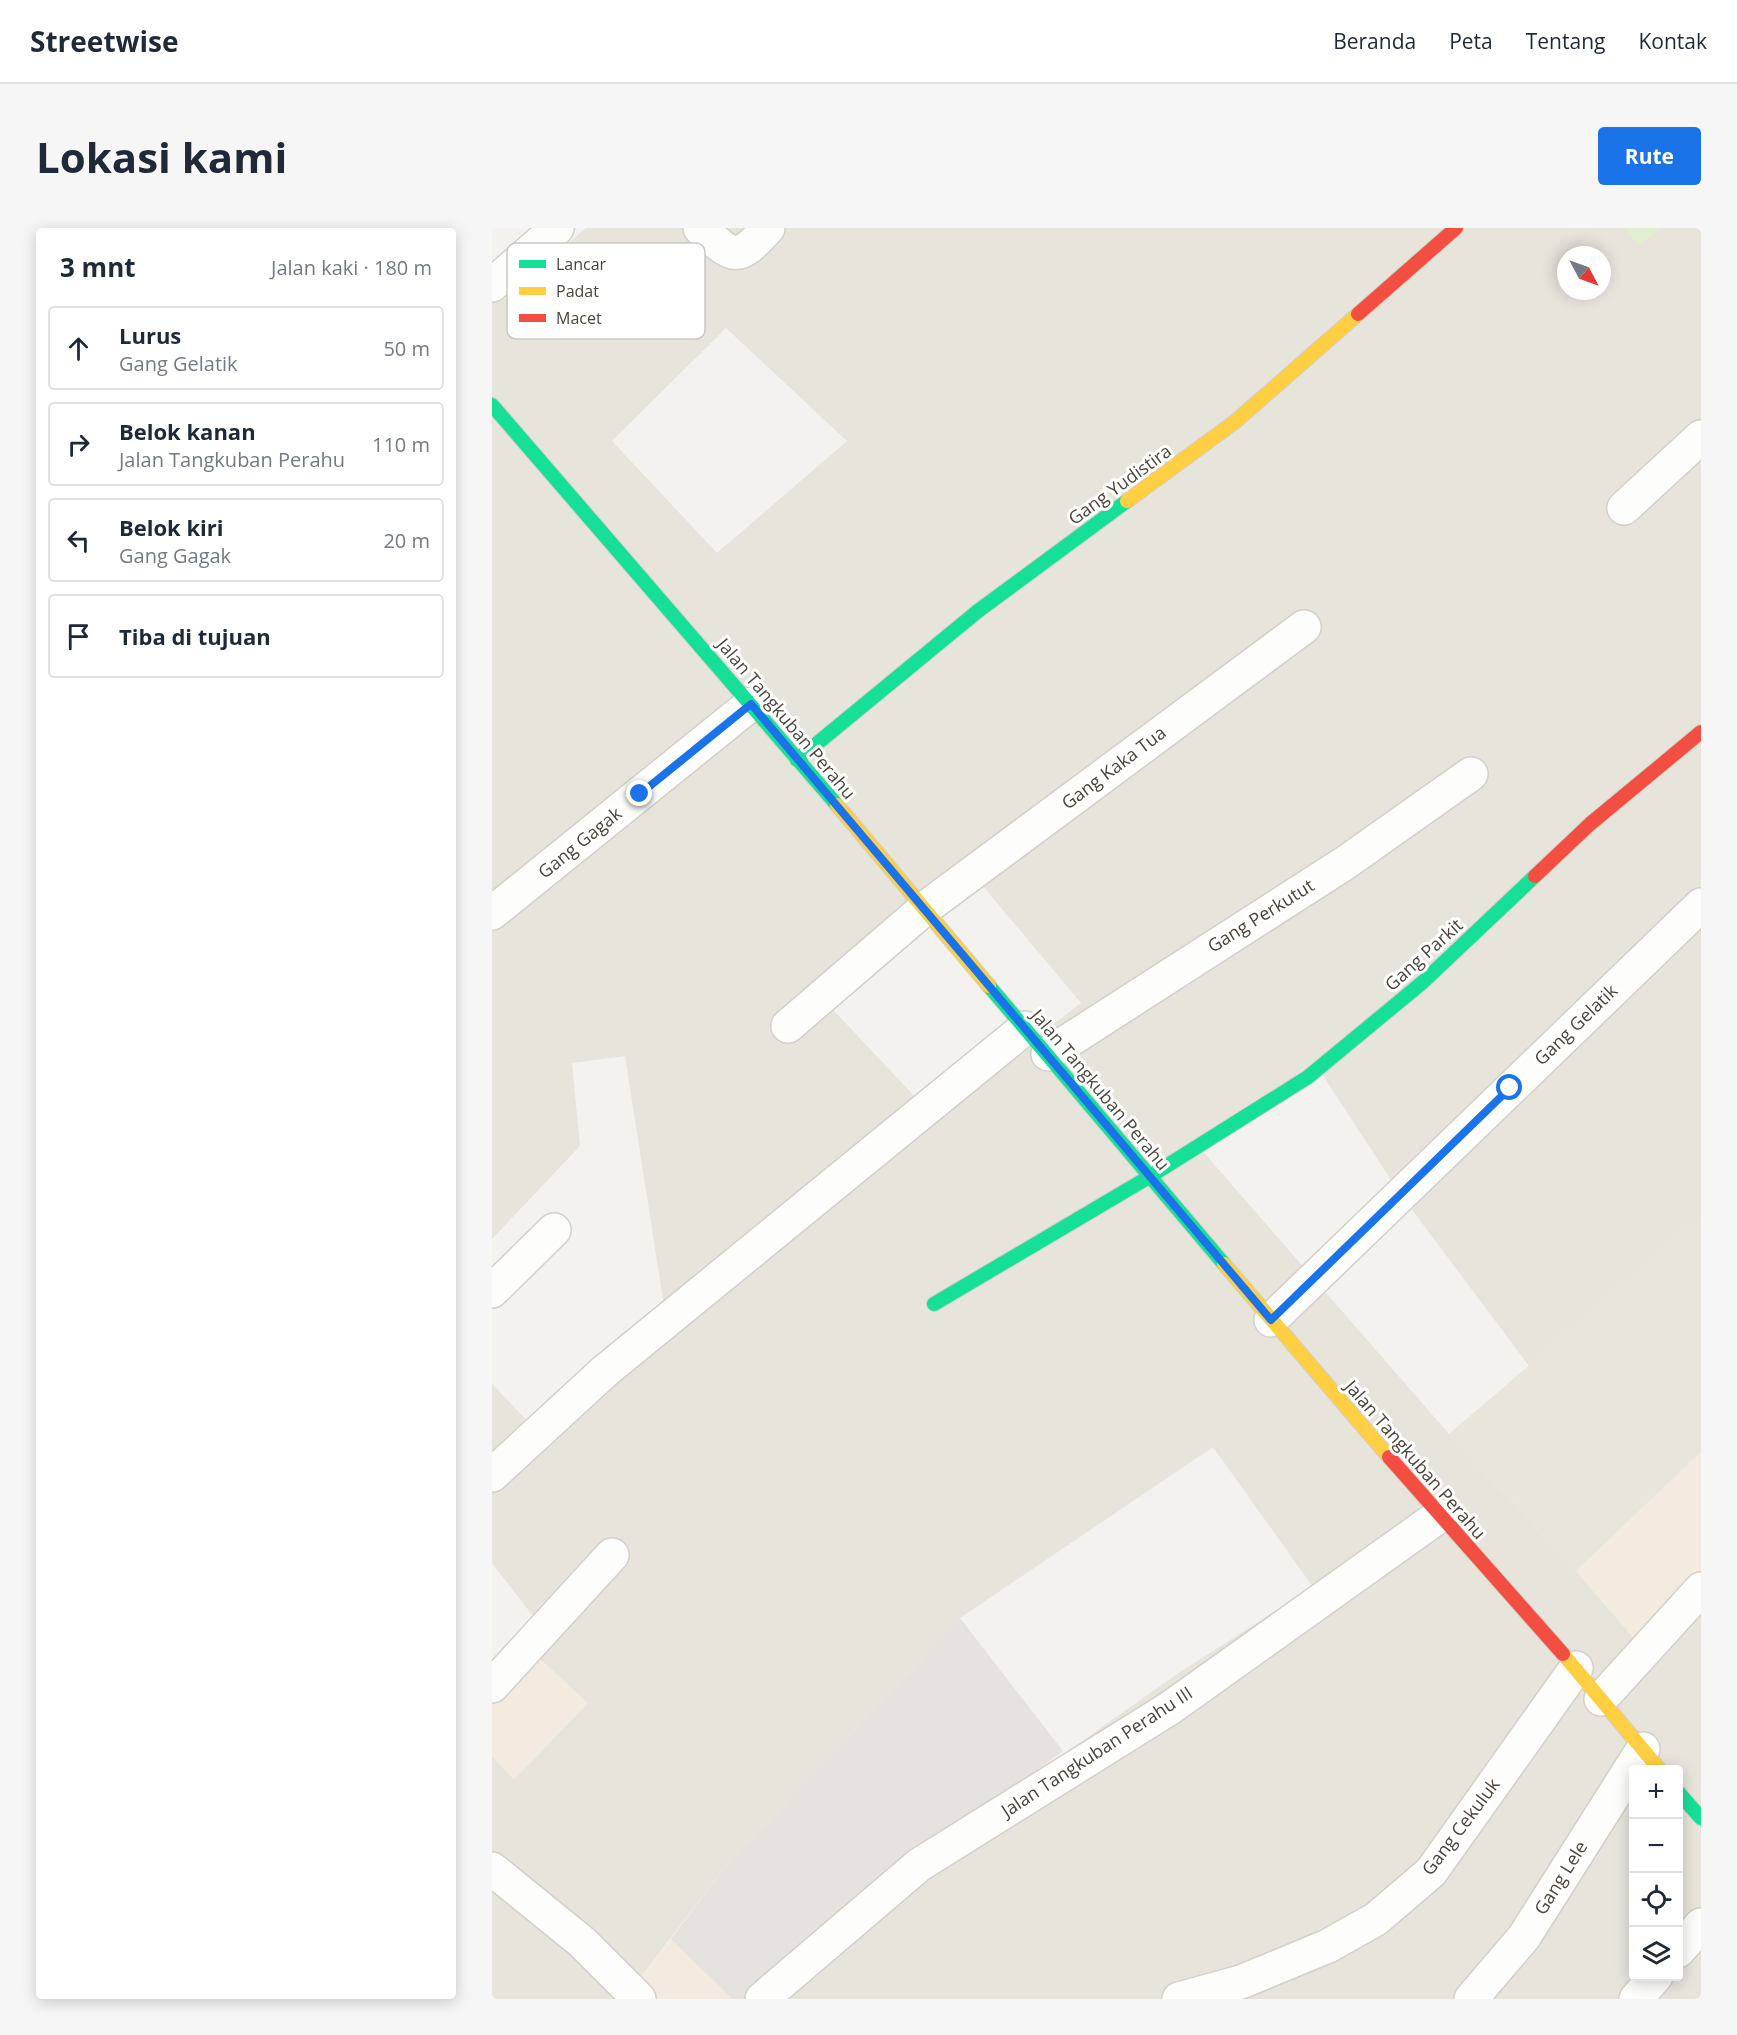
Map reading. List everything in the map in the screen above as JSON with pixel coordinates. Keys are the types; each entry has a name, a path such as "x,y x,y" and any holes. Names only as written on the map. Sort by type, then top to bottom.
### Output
{"street":[{"path":"539,243 556,228"},
{"path":"700,228 725,250 737,254 749,249 768,228"},
{"name":"Gang Yudistira","path":"797,760 978,611 1236,421 1455,228"},
{"path":"492,285 507,272"},
{"name":"Jalan Tangkuban Perahu","path":"492,405 751,704 1271,1320 1439,1516 1575,1668 1651,1760"},
{"path":"1624,508 1701,437"},
{"name":"Gang Kaka Tua","path":"788,1026 924,909 1304,627"},
{"name":"Gang Gagak","path":"492,913 751,704"},
{"name":"Gang Parkit","path":"934,1304 1149,1177 1308,1077 1423,982 1590,824 1701,732"},
{"name":"Gang Perkutut","path":"1048,1054 1345,863 1472,774"},
{"name":"Gang Gelatik","path":"1271,1320 1701,905"},
{"path":"492,1474 605,1371 1025,1028"},
{"path":"492,1291 554,1230"},
{"name":"Jalan Tangkuban Perahu III","path":"762,1999 919,1865 1170,1708 1439,1516"},
{"path":"492,1686 612,1555"},
{"path":"1601,1700 1701,1589"},
{"name":"Gang Cekuluk","path":"1179,1999 1241,1983 1328,1946 1376,1919 1431,1872 1575,1668"},
{"name":"Gang Lele","path":"1471,1999 1524,1937 1651,1760"},
{"path":"1683,1798 1701,1818"},
{"path":"492,1869 582,1942 639,1999"},
{"path":"1683,1945 1701,1925"},
{"path":"1636,1999 1652,1981"}],"shaded area":[{"path":"586,228 1625,228 1640,245 1659,228 1701,228 1701,1218 1529,1366 1401,1195 1318,1068 1199,1147 1449,1434 1576,1571 1653,1660 1701,1610 1701,1999 750,1999 926,1851 1180,1672 1313,1587 1213,1447 960,1618 729,1862 624,1999 492,1999 492,1756 514,1779 536,1655 550,1638 492,1563 492,1384 535,1429 665,1312 625,1056 572,1063 580,1146 492,1239 492,285 505,299 507,297 507,339 705,339 705,243 569,243","holes":["726,328 847,441 717,553 612,441","966,866 1081,1003 933,1116 822,998"]},
{"path":"1701,1218 1701,1452 1576,1571 1449,1434"},
{"path":"1701,1452 1701,1610 1654,1661 1576,1571"},
{"path":"960,1618 1063,1751 926,1851 750,1999 732,1999 671,1939 729,1862"},
{"path":"536,1655 588,1703 514,1780 492,1756 492,1673"},
{"path":"671,1939 732,1999 624,1999"}],"green space":[{"path":"1625,228 1659,228 1640,245"}],"traffic: fast":[{"path":"492,405 837,805"},
{"path":"797,760 978,611 1127,501"},
{"path":"934,1304 1149,1177 1308,1077 1423,982 1535,876"},
{"path":"989,986 1224,1264"},
{"path":"1683,1798 1701,1818"}],"traffic: slow":[{"path":"1127,501 1236,421 1358,314"},
{"path":"837,805 989,986"},
{"path":"1224,1264 1389,1457"},
{"path":"1563,1654 1656,1765"}],"traffic: jam":[{"path":"1358,314 1456,228"},
{"path":"1535,876 1590,824 1701,732"},
{"path":"1389,1457 1563,1654"}],"route":[{"path":"640,794 751,704 1271,1320 1510,1088"}]}
